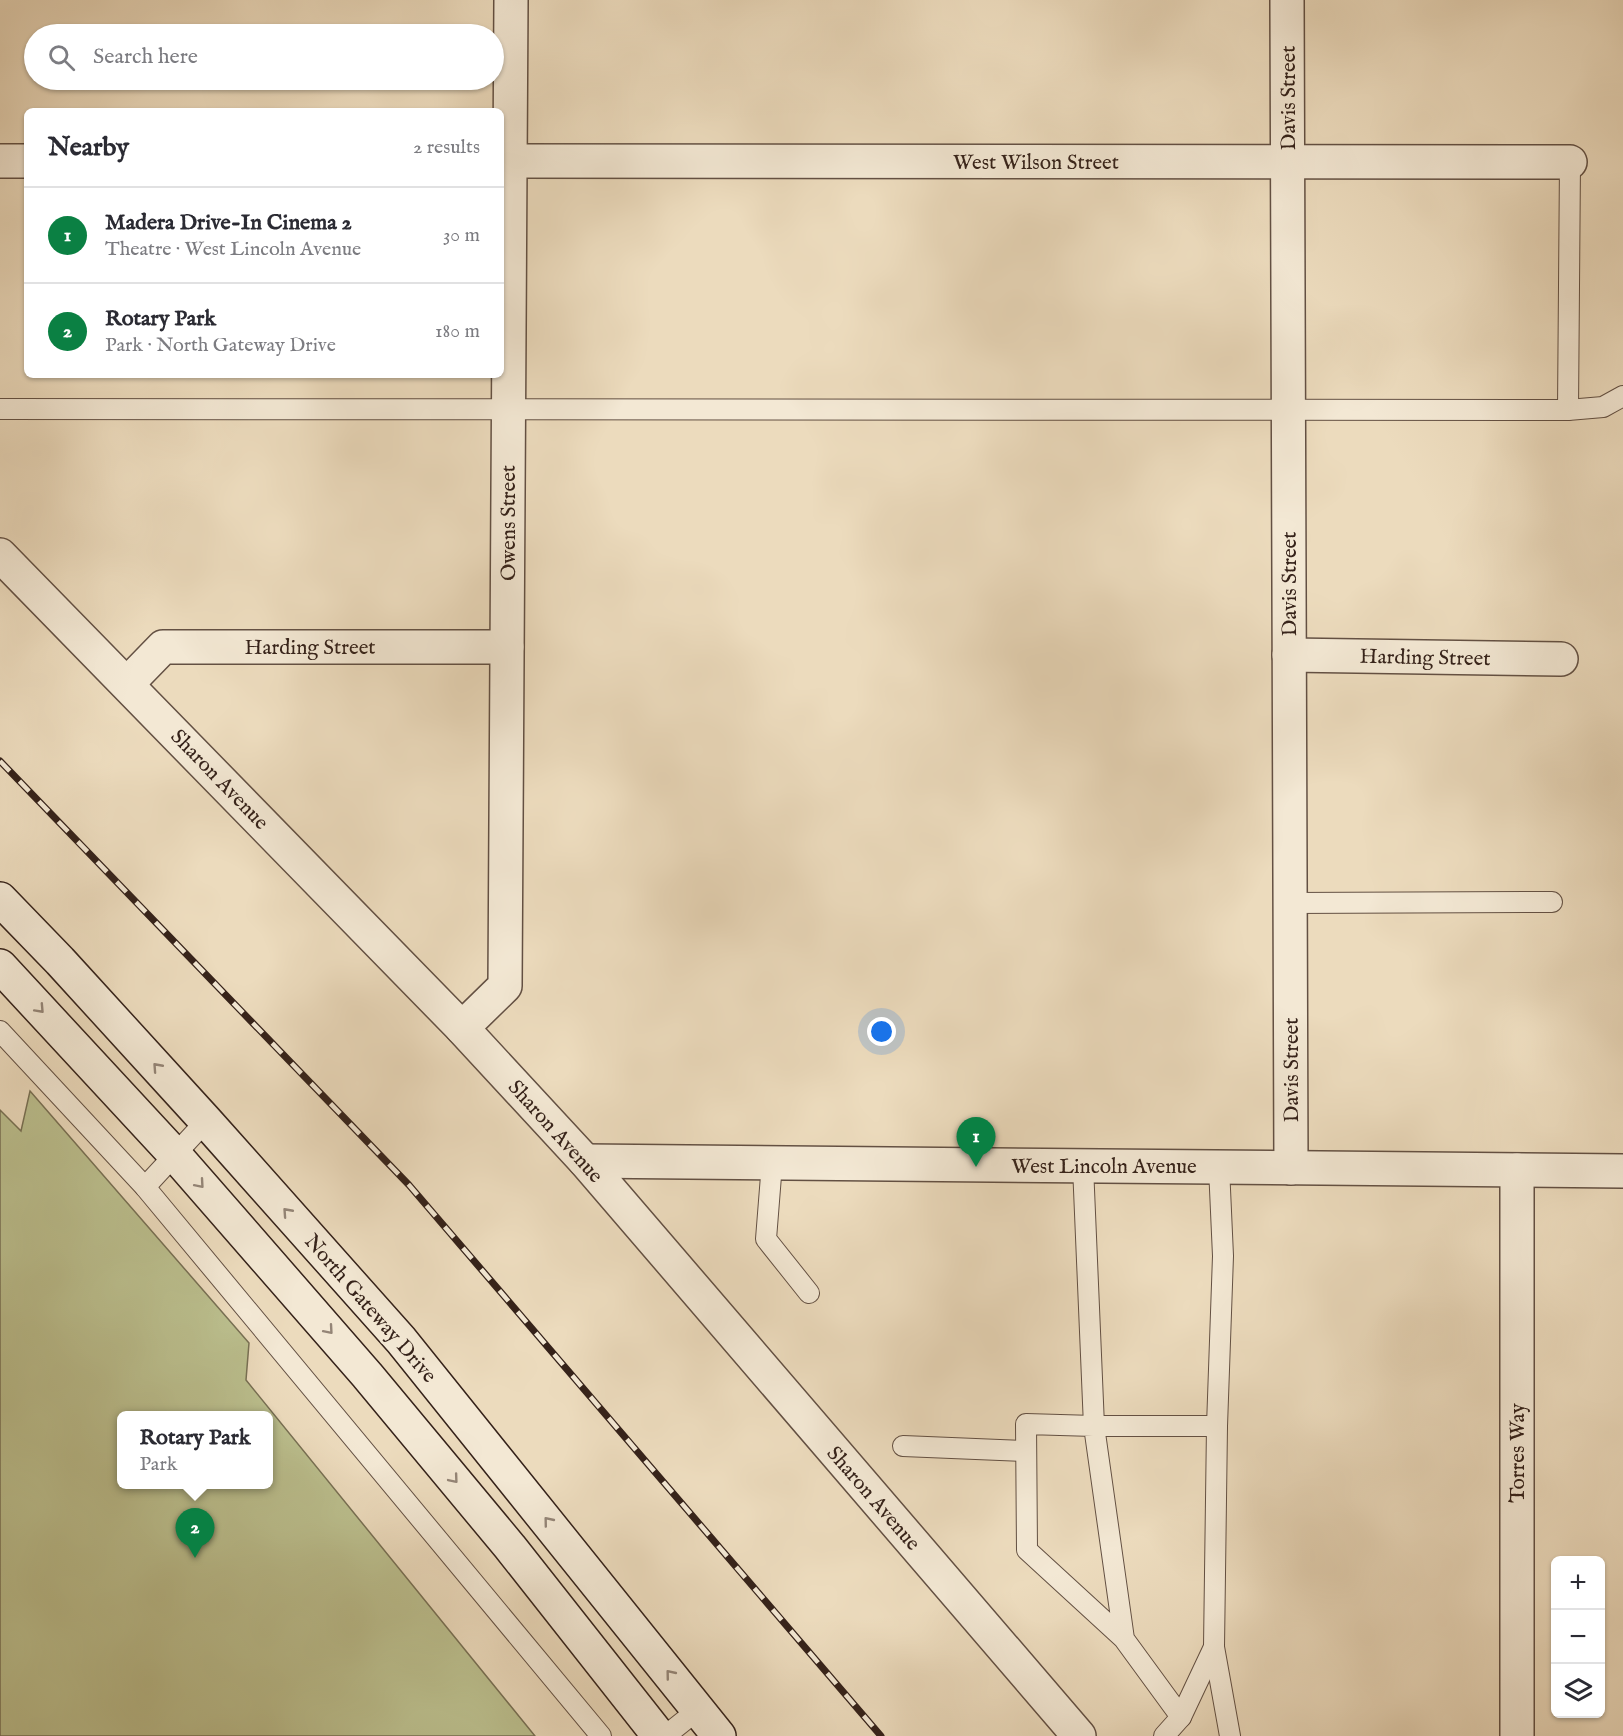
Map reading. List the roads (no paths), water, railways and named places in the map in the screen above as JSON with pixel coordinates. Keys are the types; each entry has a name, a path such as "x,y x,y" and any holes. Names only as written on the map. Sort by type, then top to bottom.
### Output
{"street":[{"name":"Owens Street","path":"462,1029 505,986 508,409 506,161 511,0"},
{"name":"Davis Street","path":"1287,0 1291,1168"},
{"path":"0,161 24,161"},
{"name":"West Wilson Street","path":"506,161 1570,162"},
{"name":"Sharon Avenue","path":"0,555 462,1029 585,1161 1079,1736"},
{"name":"Harding Street","path":"127,684 164,647 507,647"},
{"name":"Harding Street","path":"1289,656 1561,659"},
{"name":"North Gateway Drive","path":"0,899 206,1120 401,1340 719,1736"},
{"path":"0,966 176,1156 367,1375 510,1547 659,1736"},
{"name":"West Lincoln Avenue","path":"585,1161 1623,1171"},
{"name":"Torres Way","path":"1517,1170 1517,1736"}],"lane":[{"path":"1568,410 1570,162"},
{"path":"0,408 1568,410 1603,407 1623,396"},
{"path":"1290,903 1552,902"},
{"path":"0,1031 145,1187 601,1736"},
{"path":"145,1187 176,1156 206,1120"},
{"path":"772,1163 766,1239 809,1293"},
{"path":"1083,1166 1094,1426 1124,1639"},
{"path":"1218,1167 1223,1256 1217,1426 1214,1647 1230,1736"},
{"path":"1180,1718 1124,1639 1027,1550 1026,1424 1217,1426"},
{"path":"903,1446 1026,1451"},
{"path":"1164,1736 1180,1718 1214,1647"},
{"path":"665,1736 699,1709"}],"railway":[{"path":"0,761 409,1185 881,1736"}],"place":[{"name":"Madera Drive-In Cinema 2","path":"976,1167"},
{"name":"Rotary Park","path":"195,1558"}]}
